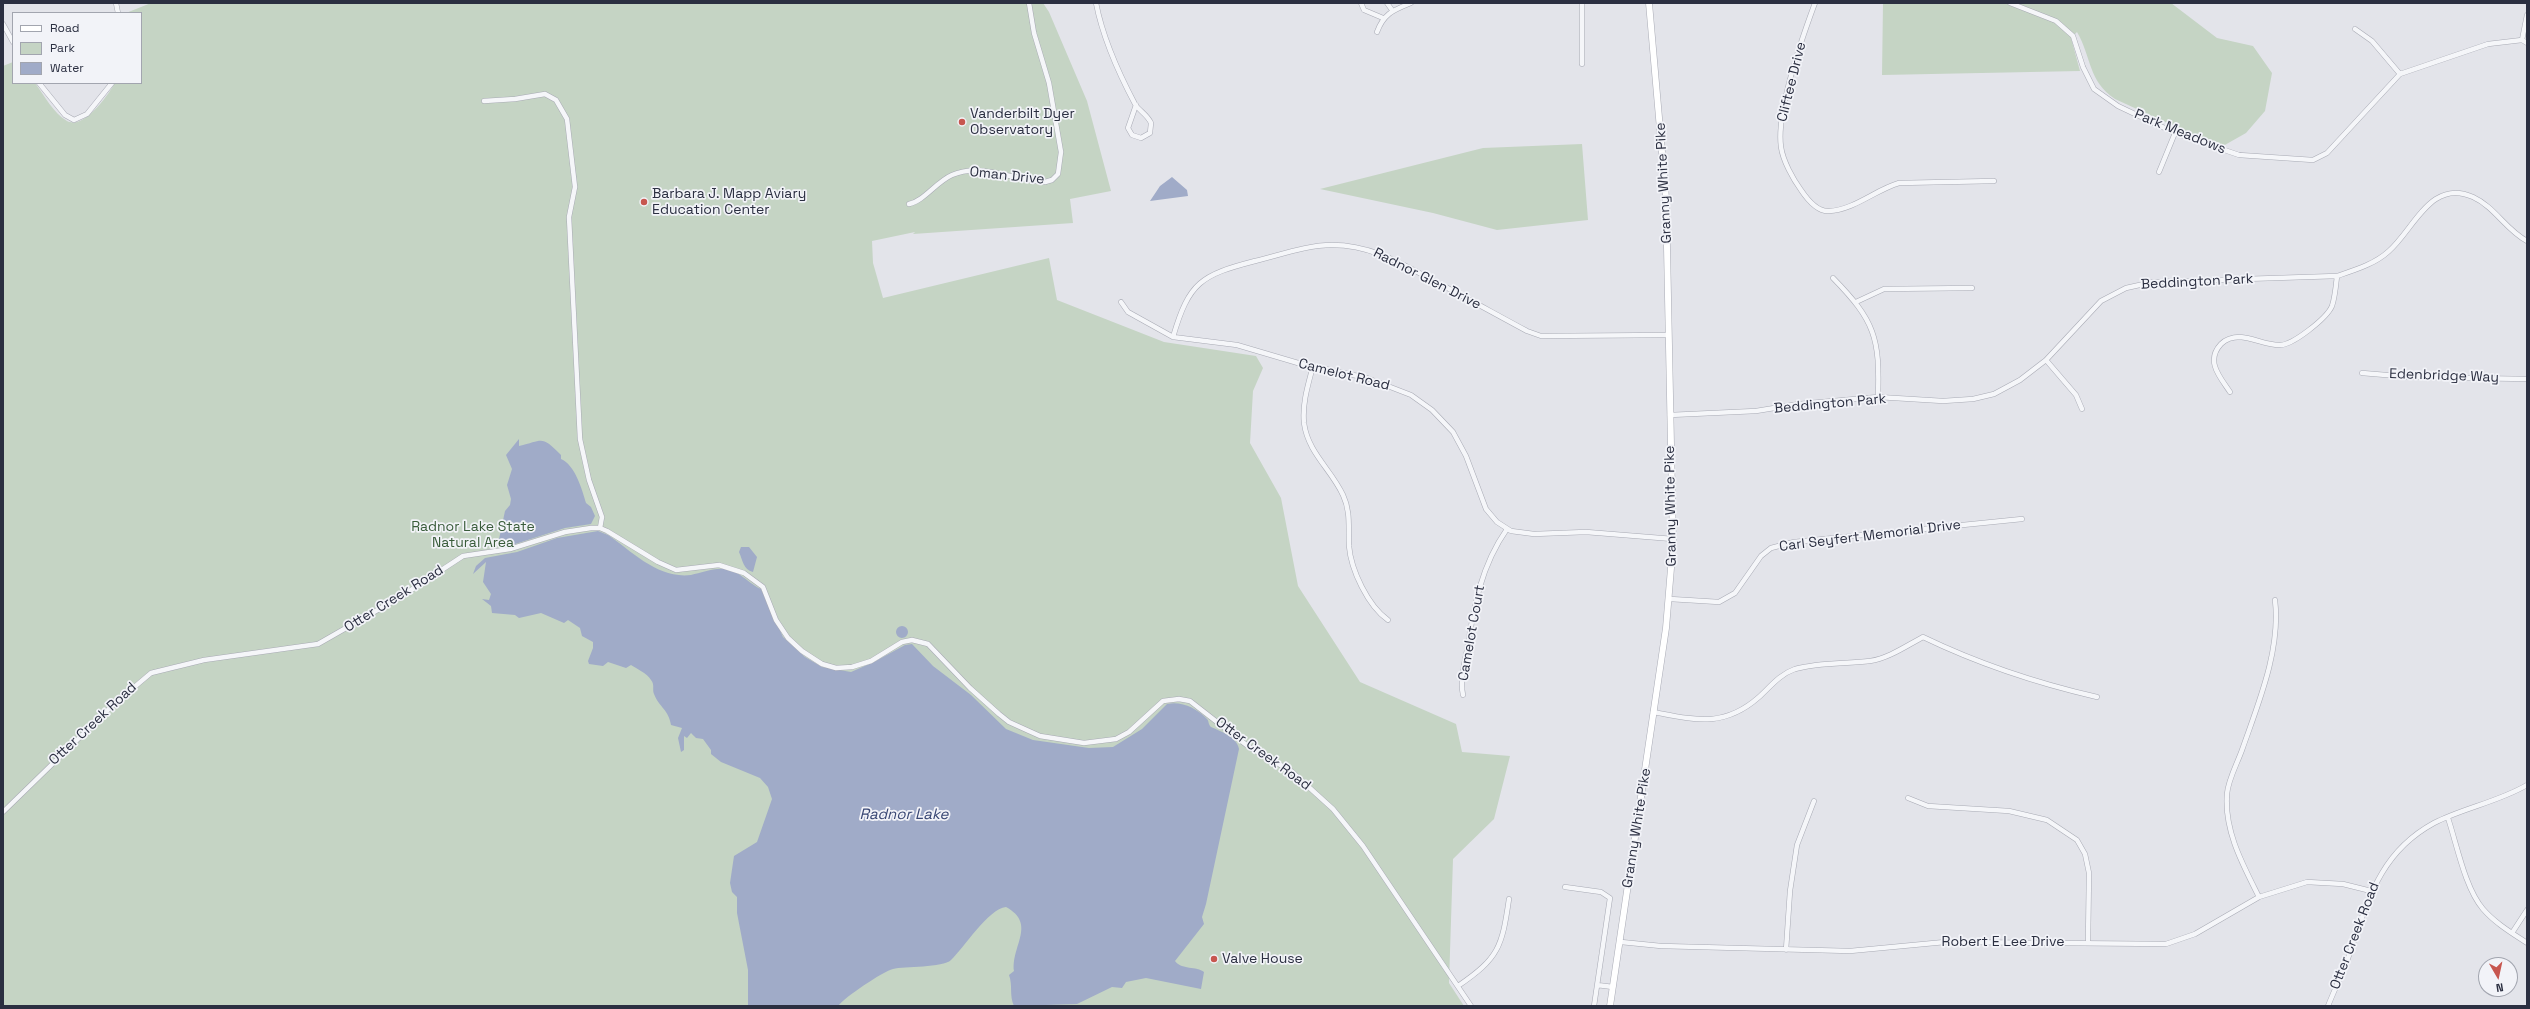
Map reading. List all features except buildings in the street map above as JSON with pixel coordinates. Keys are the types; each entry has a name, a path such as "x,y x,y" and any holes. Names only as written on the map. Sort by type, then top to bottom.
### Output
{"main road":[{"name":"Granny White Pike","path":"1610,1006 1621,942 1629,872 1670,599 1673,539 1664,158 1650,3"}],"street":[{"name":"Oman Drive","path":"909,204 945,179 961,172 982,171 1045,182 1052,180 1058,174 1061,157 1060,143 1049,83 1034,33 1029,3"},
{"path":"1096,3 1104,39 1136,105 1148,117 1151,125 1150,133 1141,138 1132,135 1128,128 1136,105"},
{"path":"1361,3 1364,10 1384,18"},
{"path":"1388,3 1392,10"},
{"path":"1377,32 1384,18 1392,10 1411,3"},
{"path":"1582,3 1582,64"},
{"name":"Cliftee Drive","path":"1814,3 1782,115 1781,148 1794,179 1810,203 1827,212 1846,208 1884,188 1899,183 1994,181"},
{"name":"Park Meadows","path":"2010,3 2056,21 2073,36 2083,67 2094,88 2118,106 2175,133 2239,155 2313,160 2327,153 2400,74 2488,44 2525,42"},
{"path":"2525,42 2527,14"},
{"path":"3,24 12,40"},
{"path":"2355,29 2372,41 2400,74"},
{"path":"40,84 65,115 74,120 87,114 111,84"},
{"path":"484,101 515,99 545,94 556,100 567,120 574,188 570,217 580,439 589,480 602,517 600,528"},
{"path":"2159,172 2175,133"},
{"name":"Beddington Park","path":"1670,415 1756,411 1799,404 1878,397 1943,402 1973,399 1994,394 2009,387 2046,360 2101,301 2116,292 2136,285 2153,282 2337,276 2358,269 2389,252 2425,206 2442,196 2451,194 2470,196 2479,200 2517,236 2527,241"},
{"name":"Radnor Glen Drive","path":"1173,337 1188,298 1200,283 1213,274 1299,250 1331,245 1356,246 1386,255 1523,329 1541,336 1668,335"},
{"path":"2230,392 2215,370 2212,360 2218,348 2226,339 2240,337 2282,345 2293,341 2327,315 2332,306 2337,276"},
{"path":"1833,278 1856,302 1876,339 1879,363 1878,397"},
{"path":"1856,302 1884,289 1972,288"},
{"name":"Camelot Road","path":"1121,302 1128,312 1173,337 1233,345 1393,387 1411,395 1432,410 1461,445 1486,509 1507,529"},
{"path":"2046,360 2076,395 2082,409"},
{"path":"1313,366 1304,407 1306,434 1314,453 1338,485 1346,502 1349,514 1350,550 1360,579 1374,606 1388,620"},
{"name":"Edenbridge Way","path":"2362,373 2410,377 2527,379"},
{"name":"Carl Seyfert Memorial Drive","path":"1670,599 1719,602 1735,593 1761,556 1771,548 1794,542 2022,519"},
{"name":"Otter Creek Road","path":"3,812 113,705 143,678 154,672 204,660 318,644 402,596 463,556 510,549 565,532 600,528 658,562 676,570 718,565 744,573 763,588 776,620 788,638 802,651 822,664 836,668 852,667 871,661 902,642 915,640 928,644 970,688 999,714 1018,727 1040,736 1084,743 1116,739 1129,732 1163,701 1179,699 1190,701 1248,747 1291,771 1333,809 1363,846 1471,1006"},
{"path":"1507,529 1528,534 1578,531 1673,539"},
{"name":"Camelot Court","path":"1463,695 1465,658 1478,590 1487,563 1507,529"},
{"path":"2259,897 2235,846 2229,825 2227,793 2262,688 2276,622 2275,600"},
{"path":"1653,712 1705,720 1726,718 1749,706 1782,676 1794,670 1829,663 1871,661 1895,653 1923,637 1979,663 2060,688 2097,697"},
{"name":"Otter Creek Road","path":"2328,1006 2346,962 2371,891 2386,865 2397,851 2414,835 2448,818 2527,785"},
{"path":"1908,798 1928,806 2009,811 2047,820 2077,840 2085,854 2088,873 2088,942"},
{"path":"1786,950 1790,891 1797,845 1814,801"},
{"path":"2448,818 2474,896 2483,910 2527,943"},
{"name":"Robert E Lee Drive","path":"1621,942 1786,950 1850,951 1944,942 2088,942 2166,944 2195,934 2259,897 2307,882 2343,884 2371,891"},
{"path":"1565,887 1601,892 1610,898 1594,1006"},
{"path":"1458,986 1483,968 1496,953 1504,933 1508,898"},
{"path":"2512,933 2527,910"},
{"path":"1597,985 1613,987"}],"green space":[{"name":"Radnor Lake State Natural Area","path":"151,3 1043,3 1049,12 1087,101 1111,191 1070,199 1073,223 913,234 915,232 872,241 873,263 883,298 1049,258 1057,300 1164,342 1256,356 1263,368 1253,391 1250,443 1281,498 1298,586 1360,682 1456,724 1462,752 1510,756 1494,819 1453,859 1449,983 1464,1006 3,1006 3,66 12,62 12,84 36,84 62,118 67,121 81,121 95,110 114,84 142,84 142,12 128,12"},
{"path":"1883,3 2171,3 2217,38 2253,46 2272,73 2265,111 2246,133 2223,146 2198,137 2115,99 2106,92 2095,77 2077,32 2071,38 2080,71 1882,75"},
{"path":"1582,144 1588,220 1497,230 1433,213 1320,189 1483,148"}],"water":[{"path":"1172,177 1187,190 1188,196 1150,201 1160,186"},
{"path":"519,439 519,446 538,441 546,442 561,455 561,459 570,466 574,472 586,503 591,507 595,516 591,524 565,528 512,545 503,546 498,544 505,511 510,505 511,499 507,485 512,469 506,455"},
{"name":"Radnor Lake","path":"598,531 608,535 646,563 668,573 691,575 720,569 734,571 739,574 761,589 783,637 805,657 822,667 851,672 874,662 905,645 912,644 933,666 971,695 1006,729 1033,740 1089,748 1113,747 1142,729 1167,704 1173,703 1188,706 1198,712 1207,719 1211,727 1232,738 1238,745 1239,749 1202,917 1204,924 1175,961 1181,966 1204,972 1201,989 1146,978 1126,982 1122,988 1112,987 1077,1004 1014,1006 1009,975 1014,971 1014,962 1021,928 1020,921 1015,914 1006,907 999,909 984,921 947,963 932,966 893,969 856,991 838,1006 748,1006 748,970 737,913 737,897 732,892 730,883 734,856 757,842 772,799 768,787 760,778 721,762 711,754 711,750 703,739 696,738 691,733 687,738 684,736 684,750 681,752 678,738 682,728 671,725 666,712 653,692 652,682 647,675 631,665 626,668 608,662 603,666 589,664 588,661 593,648 593,642 582,636 580,628 568,620 564,623 541,613 519,618 515,615 492,613 491,606 482,599 489,600 491,594 483,582 486,562 473,574 476,566 485,558 517,552 557,538"},
{"path":"741,547 749,547 757,557 753,572 747,569 744,564 739,552"},
{"path":"902,626 906,628 908,632 906,636 902,638 898,636 896,632 898,628"}],"place":[{"name":"Vanderbilt Dyer Observatory","path":"962,122"},
{"name":"Barbara J. Mapp Aviary Education Center","path":"644,202"},
{"name":"Valve House","path":"1214,959"}]}
